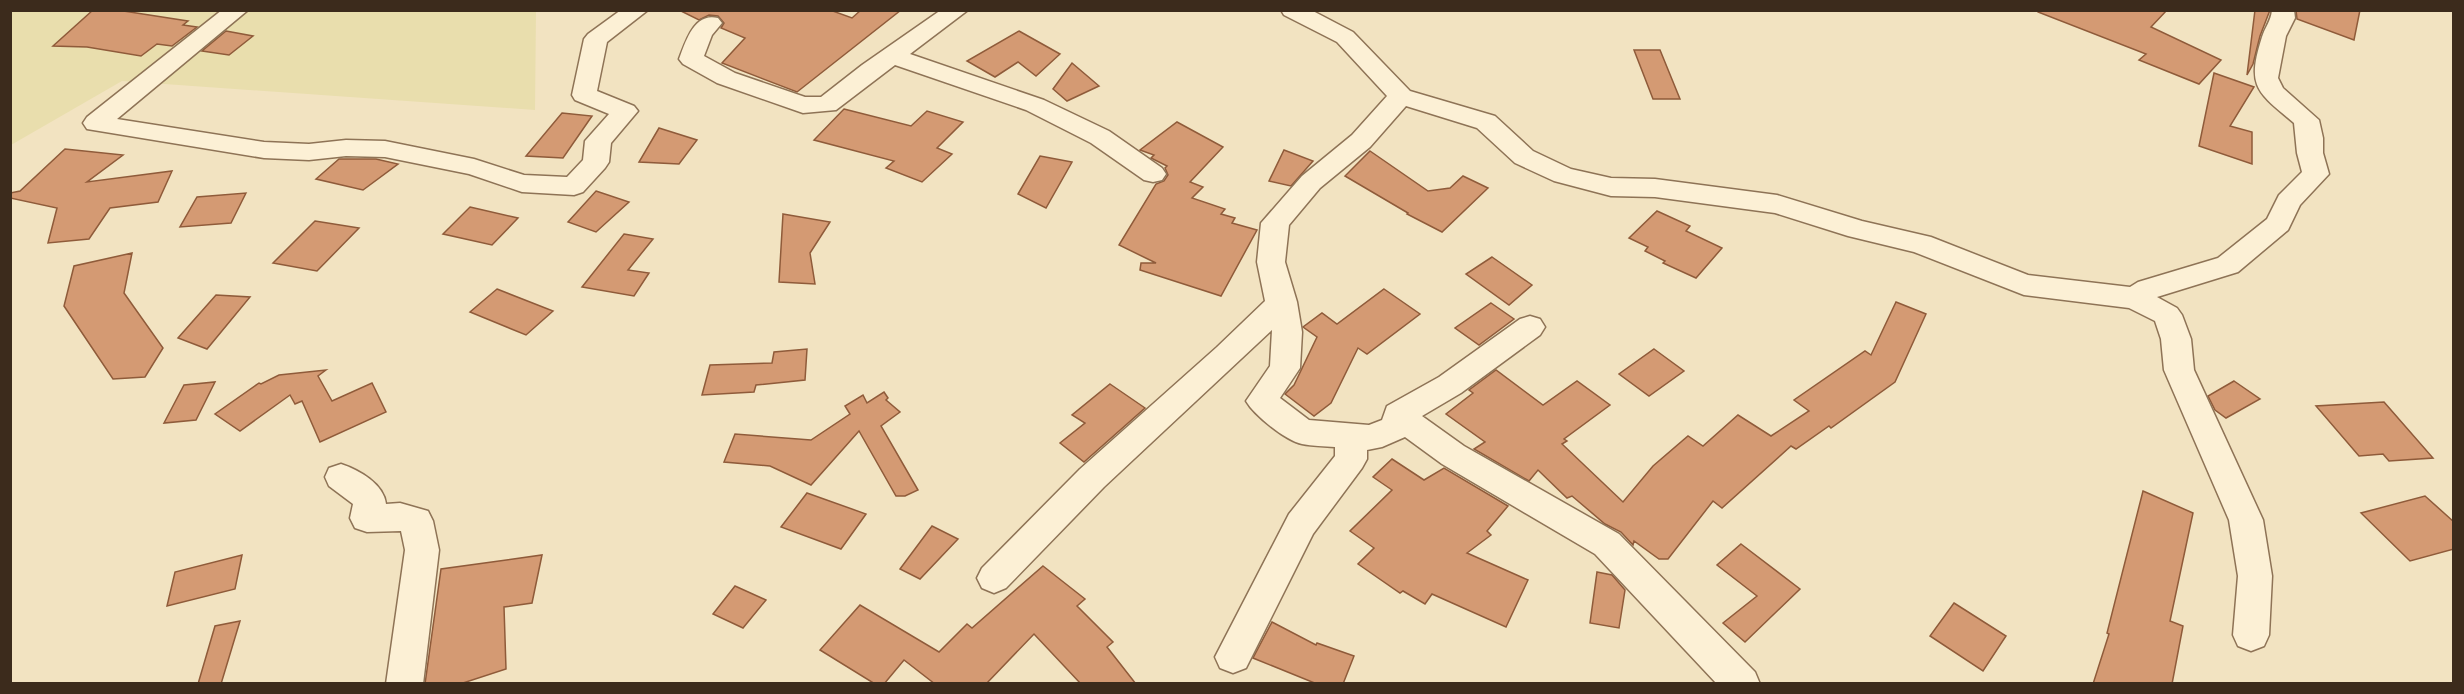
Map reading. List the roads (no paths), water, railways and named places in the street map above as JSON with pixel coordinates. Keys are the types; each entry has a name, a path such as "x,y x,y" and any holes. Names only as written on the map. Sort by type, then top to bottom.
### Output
{"street":[{"path":"237,10 96,123 264,150 309,152 346,148 385,149 474,167 522,183 574,186 596,162 598,141 625,111 584,95 596,39 637,10"},
{"path":"710,23 701,33 692,59 726,78 803,105 827,105 957,10"},
{"path":"1292,10 1344,37 1401,96 1486,122 1524,157 1563,175 1611,187 1655,188 1777,204 1858,229 1921,244 2024,285 2135,298 2167,315 2176,339 2179,370 2246,520 2255,576 2251,635"},
{"path":"2135,298 2148,289 2228,265 2278,224 2289,201 2316,174 2310,153 2310,138 2306,120 2272,92 2266,78 2274,36 2283,18 2283,10"},
{"path":"893,56 1035,105 1100,137 1153,174"},
{"path":"1398,415 1397,427 1371,438 1302,432 1262,401 1285,368 1287,332 1282,302 1271,262 1275,223 1311,182 1361,141 1401,96"},
{"path":"994,578 1092,478 1228,355 1282,302"},
{"path":"1398,415 1450,385 1530,327"},
{"path":"1398,415 1453,455 1607,544 1742,684"},
{"path":"1233,657 1300,524 1351,459 1352,435"},
{"path":"342,477 359,489 370,501 367,518 400,517 416,521 422,550 404,684"}]}
